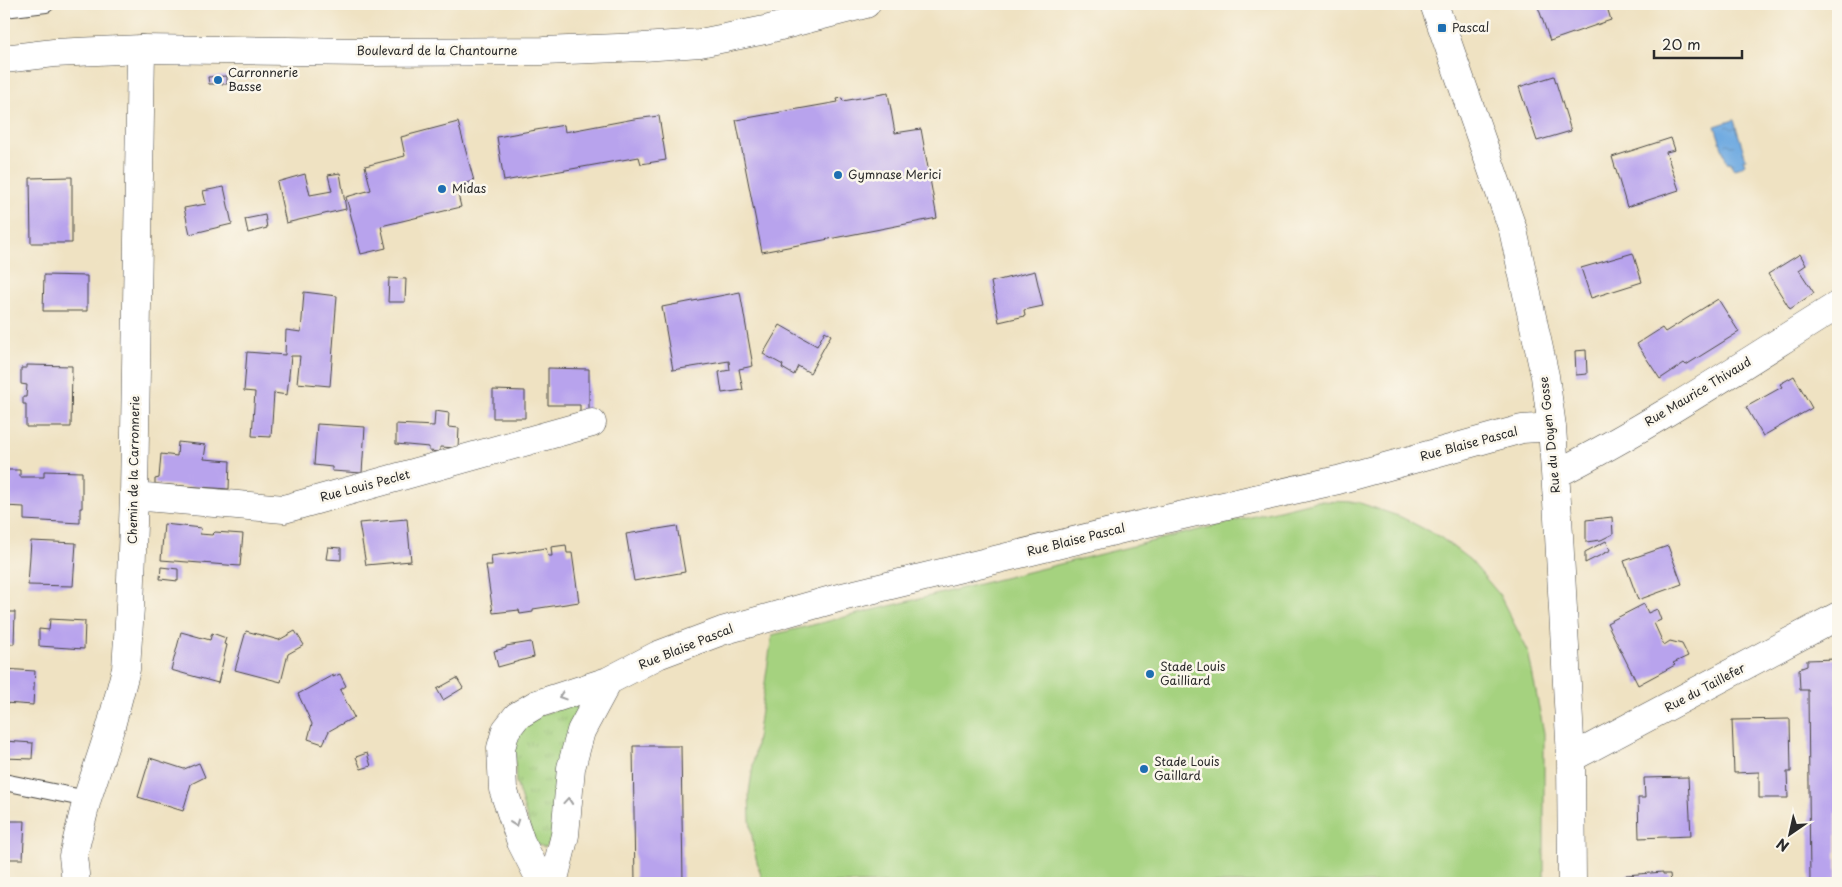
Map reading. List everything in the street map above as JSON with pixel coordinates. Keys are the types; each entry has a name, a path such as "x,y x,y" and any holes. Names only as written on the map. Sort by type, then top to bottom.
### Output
{"street":[{"name":"Boulevard de la Chantourne","path":"4,59 54,52 141,49 375,52 644,48 700,43 765,30 866,4"},
{"name":"Rue du Doyen Gosse","path":"1434,4 1513,230 1545,376 1556,474 1571,758 1572,883"},
{"name":"Chemin de la Carronnerie","path":"76,883 73,856 87,799 111,726 126,670 134,496 141,49"},
{"name":"Rue Maurice Thivaud","path":"1556,474 1678,405 1838,305"},
{"name":"Rue Louis Peclet","path":"134,496 284,509 592,423"},
{"name":"Rue Blaise Pascal","path":"542,883 522,842 503,789 501,748 506,730 517,716 536,704 608,681 658,655 722,630 838,598 1139,525 1338,480 1522,429 1552,427"},
{"name":"Rue du Taillefer","path":"1571,758 1838,616"},
{"path":"553,883 564,835 571,768 581,732 608,681"}],"lane":[{"path":"4,10 46,4"},
{"path":"4,782 87,799"}],"green space":[{"name":"Stade Louis Gailliard","path":"1316,501 1357,502 1401,517 1440,537 1470,560 1499,594 1528,651 1544,733 1544,883 763,883 754,851 749,793 772,635"},
{"path":"572,704 581,708 551,841 545,847 535,844 516,782 514,744 518,734 540,715"}],"water":[{"path":"1734,120 1746,159 1743,159 1745,164 1733,169 1731,162 1727,163 1715,126"}],"building":[{"path":"1537,4 1606,4 1611,20 1550,41"},
{"path":"1830,4 1838,4 1838,28"},
{"name":"Carronnerie Basse","path":"227,76 227,84 209,84 208,77"},
{"path":"1554,76 1571,131 1537,141 1519,87"},
{"name":"Gymnase Merici","path":"888,93 895,133 921,129 937,218 762,252 736,120 838,102 837,99 842,98 843,101"},
{"path":"659,116 666,160 641,164 639,157 504,181 497,137 564,125 565,132"},
{"path":"458,122 474,181 456,186 461,207 381,226 386,248 361,254 346,197 371,190 365,166 405,156 401,137"},
{"path":"1671,138 1675,150 1666,152 1679,190 1627,207 1612,157"},
{"path":"340,173 346,209 286,223 277,182 305,174 310,195 332,191 328,175"},
{"path":"72,177 72,243 31,243 30,178"},
{"path":"224,187 232,224 190,234 184,208 206,204 203,191"},
{"path":"265,215 267,228 248,233 245,219"},
{"path":"1633,253 1642,282 1591,298 1581,268"},
{"path":"1800,254 1806,265 1799,270 1814,293 1790,309 1768,274"},
{"path":"1035,271 1043,306 1024,310 1025,316 999,322 991,282"},
{"path":"44,275 87,276 87,311 43,311"},
{"path":"389,278 406,279 405,302 388,302"},
{"path":"304,292 337,296 330,386 297,383 300,356 291,356 287,395 274,393 271,437 252,436 255,392 244,391 247,352 285,355 286,330 301,332"},
{"path":"740,292 753,366 739,369 743,390 722,393 719,372 730,370 729,361 673,370 662,307"},
{"path":"1718,299 1739,332 1660,379 1637,344 1662,328 1665,332"},
{"path":"780,325 817,346 825,331 831,335 810,373 798,366 794,375 782,368 783,365 763,354"},
{"path":"1586,350 1587,374 1576,375 1575,351"},
{"path":"27,365 72,366 71,427 26,427 26,404 23,404 23,397 26,397 27,385 21,384 21,368 27,368"},
{"path":"548,368 589,369 589,413 580,412 580,405 548,405"},
{"path":"1794,376 1812,408 1763,436 1746,407 1782,387 1780,384"},
{"path":"493,390 525,391 525,418 493,418"},
{"path":"435,411 449,413 448,427 459,428 458,448 440,447 440,452 429,451 429,447 396,444 396,424 434,426"},
{"path":"317,424 365,427 362,473 332,471 332,467 314,465"},
{"path":"178,442 206,445 204,459 230,461 229,489 155,484 155,479 159,478 161,454 177,456"},
{"path":"4,470 20,470 20,477 44,477 44,471 82,472 80,523 24,520 24,507 4,506"},
{"path":"1612,517 1613,534 1601,540 1586,542 1586,520"},
{"path":"407,519 411,561 366,565 359,523"},
{"path":"164,524 201,528 200,534 212,535 215,532 243,534 240,566 161,560"},
{"path":"677,526 685,572 634,581 626,534"},
{"path":"31,541 76,543 73,586 28,585"},
{"path":"1606,541 1611,550 1585,563 1585,552"},
{"path":"566,545 567,553 572,553 579,602 533,609 533,612 520,614 519,610 493,613 486,565 492,565 491,556 546,548 548,556 552,556 551,547"},
{"path":"1668,546 1682,584 1638,600 1624,561"},
{"path":"328,547 341,548 341,560 326,559"},
{"path":"161,567 178,569 178,581 160,579"},
{"path":"1644,604 1648,613 1657,609 1661,620 1654,623 1664,645 1670,641 1682,644 1688,656 1638,685 1607,623"},
{"path":"4,612 15,612 14,644 4,644"},
{"path":"50,619 85,621 84,649 39,646 39,629 49,630"},
{"path":"246,631 279,640 295,631 304,645 288,654 281,682 235,670"},
{"path":"181,632 210,640 212,633 226,638 224,644 227,645 218,683 171,670"},
{"path":"531,642 534,657 498,667 494,651 506,648 506,646"},
{"path":"1836,659 1838,812 1836,813 1836,883 1810,883 1808,690 1800,690 1799,669 1807,666 1807,660"},
{"path":"4,669 35,671 33,705 4,703"},
{"path":"340,674 346,686 340,690 354,717 329,731 323,744 308,739 312,724 298,694 333,675 333,677"},
{"path":"457,678 463,688 443,700 437,689"},
{"path":"1790,719 1791,772 1787,772 1788,798 1759,798 1759,772 1734,773 1732,720"},
{"path":"4,741 33,743 32,759 4,758"},
{"path":"633,746 681,746 683,883 635,883"},
{"path":"367,753 371,766 361,769 356,757"},
{"path":"150,758 184,769 199,763 205,777 191,784 183,811 138,797"},
{"path":"1688,777 1691,836 1639,838 1638,798 1645,798 1644,778"},
{"path":"4,821 25,821 23,859 4,859"},
{"path":"1663,872 1663,874 1670,874 1671,883 1627,883 1626,875"}],"place":[{"name":"Pascal","path":"1442,28"},
{"name":"Carronnerie Basse","path":"218,80"},
{"name":"Gymnase Merici","path":"838,175"},
{"name":"Midas","path":"442,189"},
{"name":"Stade Louis Gailliard","path":"1150,674"},
{"name":"Stade Louis Gaillard","path":"1144,769"}]}
